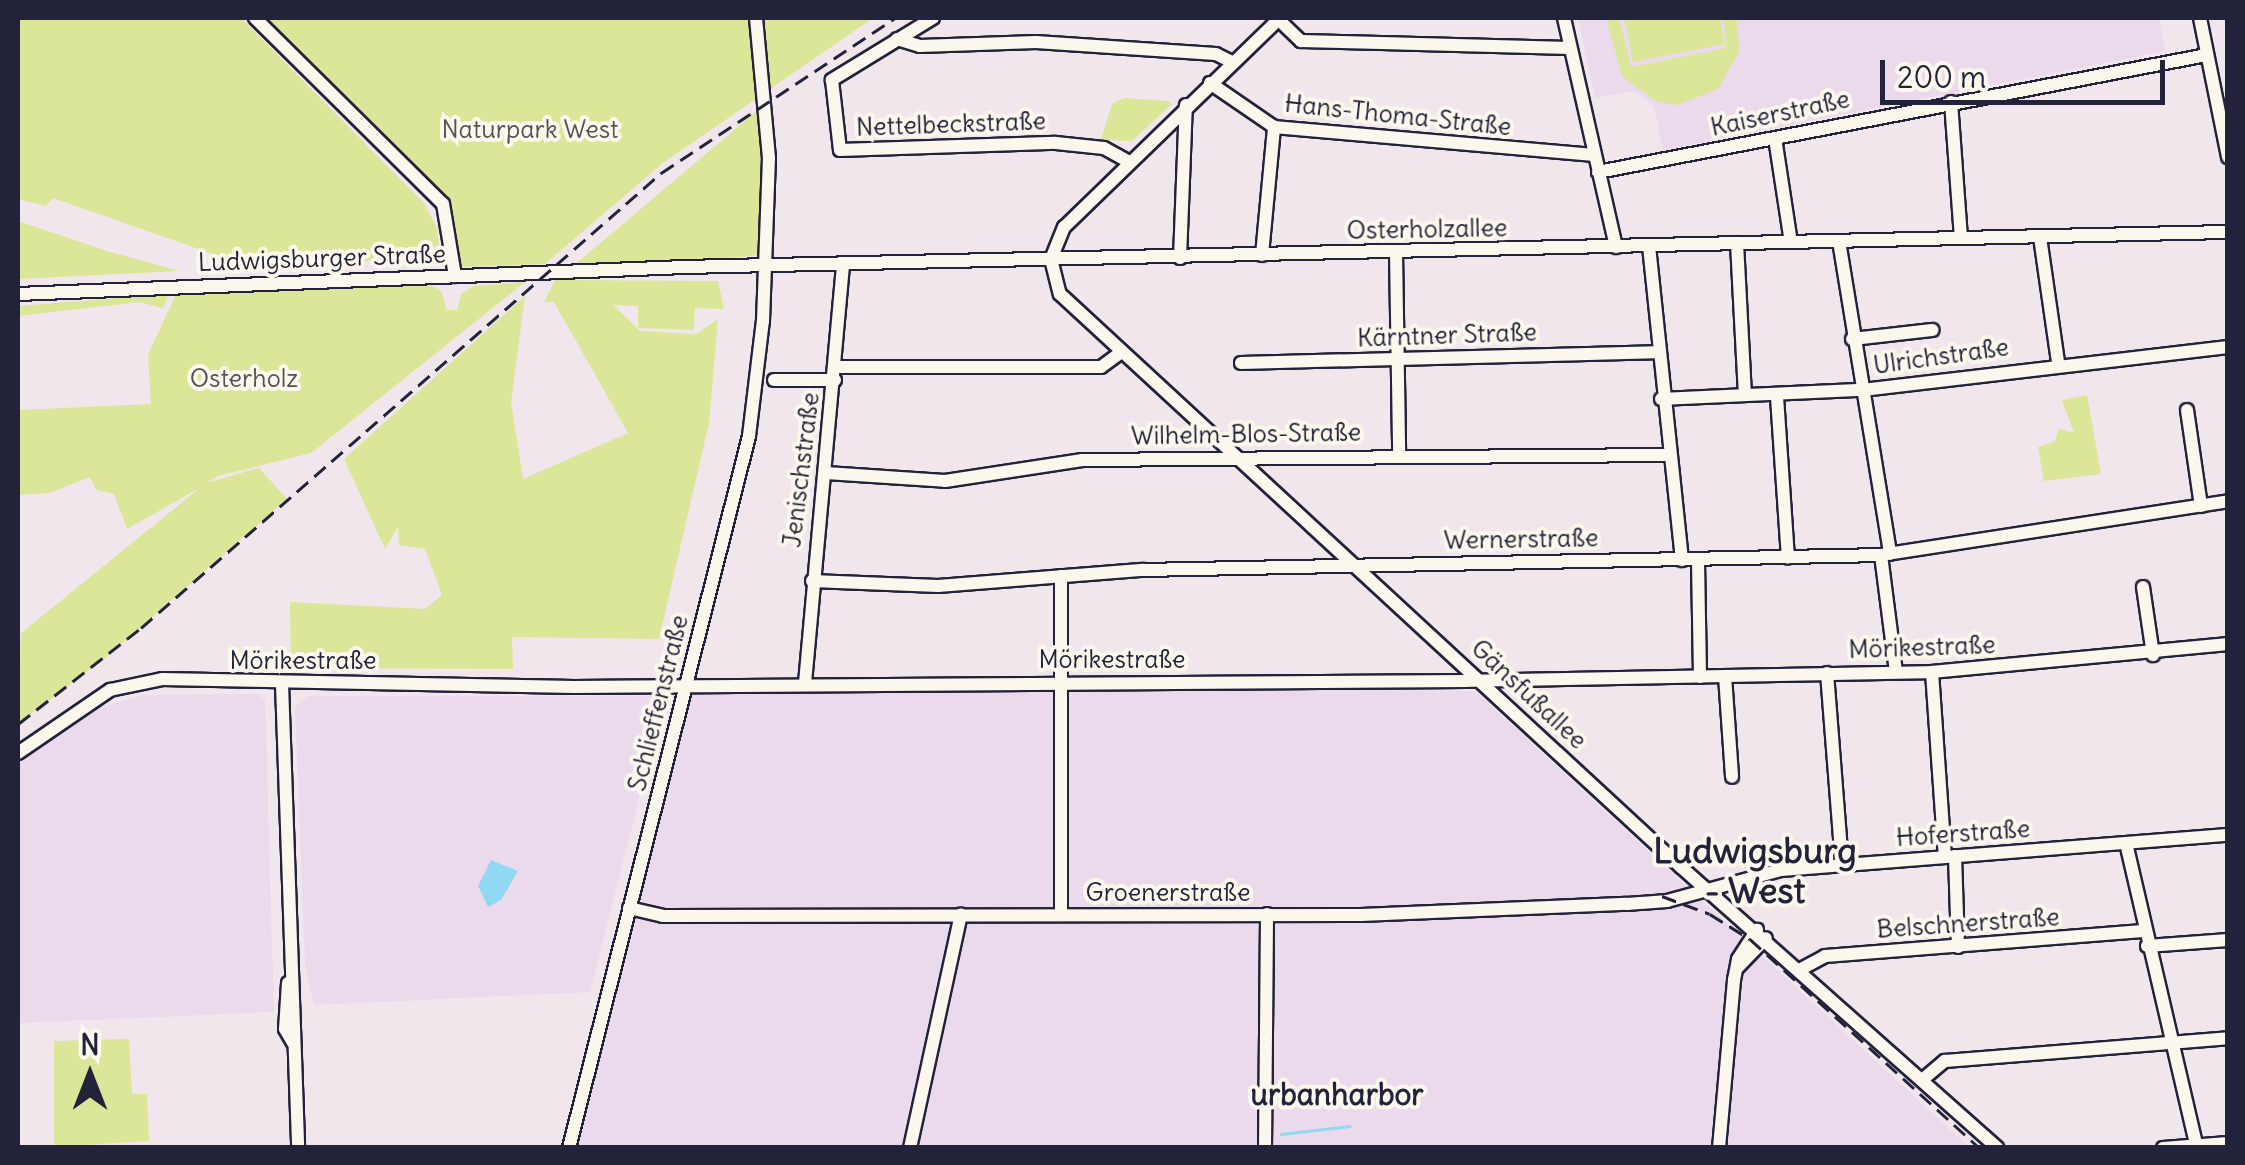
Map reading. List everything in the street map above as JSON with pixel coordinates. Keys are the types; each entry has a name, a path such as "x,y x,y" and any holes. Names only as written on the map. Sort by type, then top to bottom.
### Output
{"street":[{"path":"255,18 443,204 455,276"},
{"name":"Schlieffenstraße","path":"570,1148 684,682 749,436 766,265 770,108 756,18"},
{"path":"897,39 934,18"},
{"path":"1051,259 1064,228 1279,18 1301,41 1570,48"},
{"path":"1564,18 1616,247"},
{"path":"2200,18 2228,157"},
{"path":"897,39 920,46 1036,42 1216,54 1232,62"},
{"name":"Nettelbeckstraße","path":"897,39 832,80 840,150 1056,143 1104,148 1129,162"},
{"name":"Kaiserstraße","path":"1598,172 2207,55"},
{"name":"Hans-Thoma-Straße","path":"1210,83 1274,127 1594,155"},
{"path":"1951,102 1961,238"},
{"path":"1180,258 1186,106"},
{"path":"1262,255 1274,127"},
{"path":"1775,138 1791,242"},
{"name":"Osterholzallee","path":"628,269 2228,232"},
{"path":"2040,237 2058,362"},
{"path":"1839,240 1852,339 1876,466 1896,672"},
{"path":"1737,243 1745,394"},
{"path":"1649,246 1655,352 1682,560"},
{"path":"1396,252 1399,454"},
{"name":"Gänsfußallee","path":"1051,259 1060,294 1358,564 1705,888 1997,1148"},
{"name":"Jenischstraße","path":"806,683 843,264"},
{"name":"Ludwigsburger Straße","path":"18,294 628,269"},
{"path":"1852,339 1932,330"},
{"name":"Ulrichstraße","path":"1661,399 1745,394 1776,397 1862,390 2058,362 2228,347"},
{"path":"774,380 836,374 1102,367 1122,352"},
{"name":"Kärntner Straße","path":"1241,363 1655,352"},
{"path":"1776,397 1788,558"},
{"path":"2188,410 2202,506"},
{"name":"Wilhelm-Blos-Straße","path":"826,473 945,480 1082,460 1399,454 1668,455"},
{"name":"Wernerstraße","path":"812,581 938,586 1061,576 1358,564 1886,555 2228,501"},
{"path":"1698,561 1700,677"},
{"path":"1061,576 1062,914"},
{"path":"2143,586 2153,655"},
{"name":"Mörikestraße","path":"18,754 126,684 162,679 282,684 1481,681 1932,672 2153,655 2228,644"},
{"path":"1932,672 1958,947"},
{"path":"1827,673 1842,865"},
{"path":"1725,676 1732,777"},
{"path":"282,684 289,976 284,1018 293,1042 298,1148"},
{"name":"Hoferstraße","path":"1705,888 1766,872 2228,835"},
{"path":"2126,844 2145,939 2196,1145"},
{"name":"Groenerstraße","path":"630,908 662,916 1267,914 1640,903 1705,888"},
{"path":"1266,1148 1267,914"},
{"path":"910,1148 961,915"},
{"path":"1719,1148 1736,968 1761,934"},
{"name":"Belschnerstraße","path":"1800,969 1824,956 2145,939 2228,940"},
{"path":"1922,1080 1945,1062 2228,1038"},
{"path":"2163,1148 2228,1143"}],"shaded area":[{"path":"1578,18 2159,18 2165,51 1663,150 1654,106 1634,91 1595,98"},
{"path":"697,686 1475,691 1969,1147 569,1148 680,702"},
{"path":"257,694 265,700 274,1012 18,1023 18,763 101,707 143,695"},
{"path":"309,696 654,696 659,720 590,992 314,1005 305,965 295,707"}],"green space":[{"path":"18,18 241,18 424,203 437,228 439,252 421,259 283,265 279,254 268,254 263,265 247,266 53,198 46,206 18,199"},
{"name":"Naturpark West","path":"261,18 873,18 663,163 545,264 458,267 450,220"},
{"path":"1606,18 1619,18 1631,67 1726,48 1724,18 1737,18 1739,52 1718,89 1678,105 1656,102 1622,76"},
{"path":"1624,18 1720,18 1725,44 1633,62"},
{"path":"1124,98 1172,104 1132,141 1101,140 1112,104"},
{"path":"765,104 759,255 565,273"},
{"path":"18,221 107,251 179,271 18,279"},
{"path":"555,280 718,281 724,309 695,308 694,330 638,328 638,306 613,305 640,331 696,334 718,319 709,423 659,639 512,637 513,669 291,668 290,602 425,609 442,595 425,549 399,545 398,527 385,549 344,459 525,296 511,402 523,479 628,433 554,302 544,302"},
{"name":"Osterholz","path":"525,282 311,453 218,476 206,483 259,468 287,499 110,654 18,724 21,633 201,487 127,529 114,494 96,490 90,477 49,493 18,495 18,410 151,404 148,355 177,292 430,285 441,291 447,310 457,310 461,294 473,286"},
{"path":"169,294 163,308 139,302 18,316 18,306"},
{"path":"2087,395 2101,474 2044,481 2038,447 2055,441 2059,429 2074,433 2062,400"},
{"path":"129,1039 132,1094 147,1094 149,1141 54,1147 54,1041"}],"water":[{"path":"491,860 518,871 501,900 488,907 478,886"}],"waterway":[{"path":"1281,1134 1350,1126"}],"railway":[{"path":"18,724 141,628 661,173 895,18"},
{"path":"1662,896 1710,914 1750,939 1980,1148"}],"district":[{"name":"Ludwigsburg - West","path":"1755,870"},
{"name":"urbanharbor","path":"1337,1094"}]}
